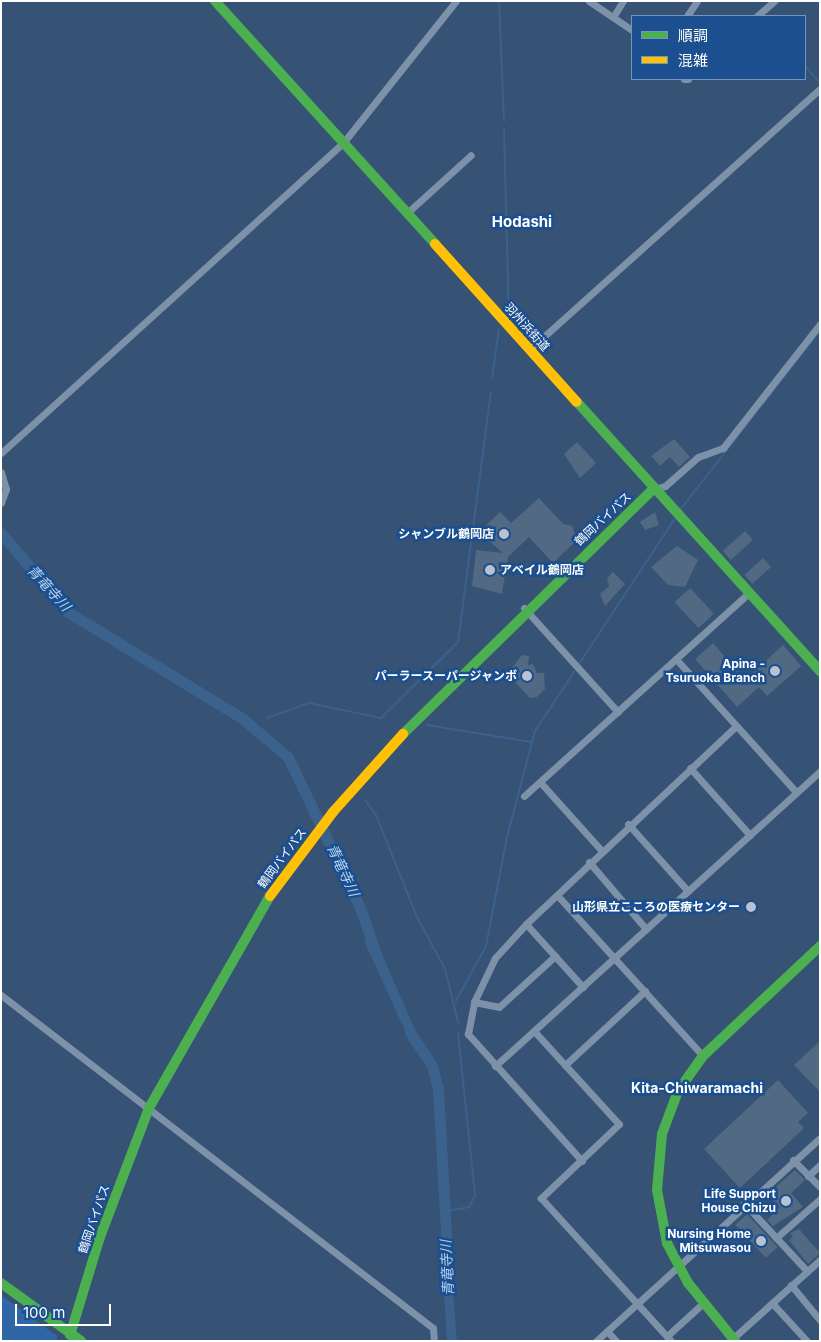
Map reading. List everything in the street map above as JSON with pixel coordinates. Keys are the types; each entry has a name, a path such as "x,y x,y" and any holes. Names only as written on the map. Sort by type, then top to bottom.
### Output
{"main road":[{"name":"羽州浜街道","path":"215,1 530,349 653,489 820,671"},
{"name":"鶴岡バイパス","path":"71,1339 100,1237 149,1108 228,961 302,850 332,812 524,608 653,489"},
{"path":"733,1340 702,1304 676,1264 658,1209 658,1154 672,1103 703,1056 820,946"},
{"path":"1,1283 71,1339 81,1341"},
{"path":"1,1288 19,1298"}],"street":[{"path":"1,453 343,143 456,1"},
{"path":"589,1 631,29"},
{"path":"613,17 623,1"},
{"path":"689,15 698,1"},
{"path":"758,15 774,1"},
{"path":"530,349 820,88"},
{"path":"407,213 471,155"},
{"path":"653,489 665,486 698,457 723,448 820,324"},
{"path":"1,472 6,489 1,503"},
{"path":"524,796 749,593"},
{"path":"524,608 618,712"},
{"path":"676,659 796,792"},
{"path":"582,1161 468,1034 474,1002 495,958 526,924 628,824 736,726"},
{"path":"690,768 750,834"},
{"path":"495,1066 820,771"},
{"path":"540,782 601,850"},
{"path":"628,824 688,891"},
{"path":"589,862 646,929"},
{"path":"557,895 703,1056"},
{"path":"526,924 583,987"},
{"path":"474,1002 499,1007 555,956"},
{"path":"565,1065 645,991"},
{"path":"1,995 433,1328 434,1341"},
{"path":"534,1031 619,1124 541,1198 669,1339 702,1304"},
{"path":"596,1341 676,1264 820,1138"},
{"path":"793,1160 820,1187"},
{"path":"808,1176 820,1165"},
{"path":"776,1238 820,1199"},
{"path":"744,1203 807,1272"},
{"path":"733,1340 820,1260"},
{"path":"791,1286 820,1320"},
{"path":"772,1303 806,1341"},
{"path":"607,1330 616,1341"}],"shaded area":[{"path":"1,1295 57,1336 57,1341 1,1341"}],"water":[{"path":"374,936 420,1041 412,1046 364,941"},
{"path":"451,1232 457,1341 447,1341 442,1257 441,1234"}],"building":[{"path":"674,439 690,457 679,467 670,457 660,466 651,456"},
{"path":"577,442 596,463 580,478 564,454"},
{"path":"539,498 563,524 572,526 577,540 553,563 529,537 508,557 502,594 472,586 476,550 503,553 479,532 500,512 511,523"},
{"path":"655,512 659,525 645,530 640,522"},
{"path":"745,531 753,540 731,560 723,551"},
{"path":"677,546 698,560 685,587 668,585 651,567"},
{"path":"763,558 771,567 752,584 744,575"},
{"path":"613,572 625,584 605,606 600,594 609,586 607,578"},
{"path":"690,588 714,614 699,628 675,602"},
{"path":"713,643 745,680 783,645 801,666 767,696 759,687 737,707 695,659"},
{"name":"パーラースーパージャンボ","path":"522,655 529,656 528,665 533,664 537,673 544,673 545,689 537,697 530,698 507,674"},
{"path":"820,1041 820,1092 794,1065"},
{"path":"778,1080 808,1113 798,1122 804,1128 740,1188 704,1149"},
{"name":"Life Support House Chizu","path":"795,1170 805,1180 791,1193 803,1207 773,1226 767,1220 780,1207 768,1194"},
{"name":"Nursing Home Mitsuwasou","path":"747,1214 778,1247 766,1258 735,1225"},
{"path":"799,1229 820,1253 808,1264 789,1240 793,1237 790,1233"}],"waterway":[{"path":"499,1 504,121"},
{"path":"806,67 820,83"},
{"path":"504,130 509,316"},
{"path":"492,378 499,329"},
{"path":"680,510 820,331"},
{"path":"267,718 309,703 381,718 458,642 491,392"},
{"path":"579,664 674,520"},
{"name":"青竜寺川","path":"1,533 68,612 243,719 288,757 361,910 375,951"},
{"path":"456,1001 486,946 507,837 535,731 574,672"},
{"name":"青竜寺川","path":"251,725 256,723"},
{"path":"427,725 532,742"},
{"path":"365,800 376,815 417,917 445,969 458,1022"},
{"name":"青竜寺川","path":"410,1032 432,1066 438,1089 447,1248"},
{"path":"445,1211 469,1207 475,1195 458,1033"}],"traffic: fast":[{"path":"215,1 435,244"},
{"path":"577,402 820,671"},
{"path":"403,734 653,489"},
{"path":"70,1335 100,1237 149,1108 270,896"},
{"path":"735,1341 688,1283 667,1243 657,1190 662,1134 678,1091 703,1056 820,946"},
{"path":"1,1283 81,1341"}],"traffic: slow":[{"path":"435,244 577,402"},
{"path":"270,896 333,812 403,734"}],"place":[{"name":"シャンブル鶴岡店","path":"504,534"},
{"name":"アベイル鶴岡店","path":"490,570"},
{"name":"Apina - Tsuruoka Branch","path":"775,671"},
{"name":"パーラースーパージャンボ","path":"527,676"},
{"name":"山形県立こころの医療センター","path":"751,907"},
{"name":"Life Support House Chizu","path":"786,1201"},
{"name":"Nursing Home Mitsuwasou","path":"761,1241"}],"district":[{"name":"Hodashi","path":"522,222"},
{"name":"Kita-Chiwaramachi","path":"697,1088"}]}
